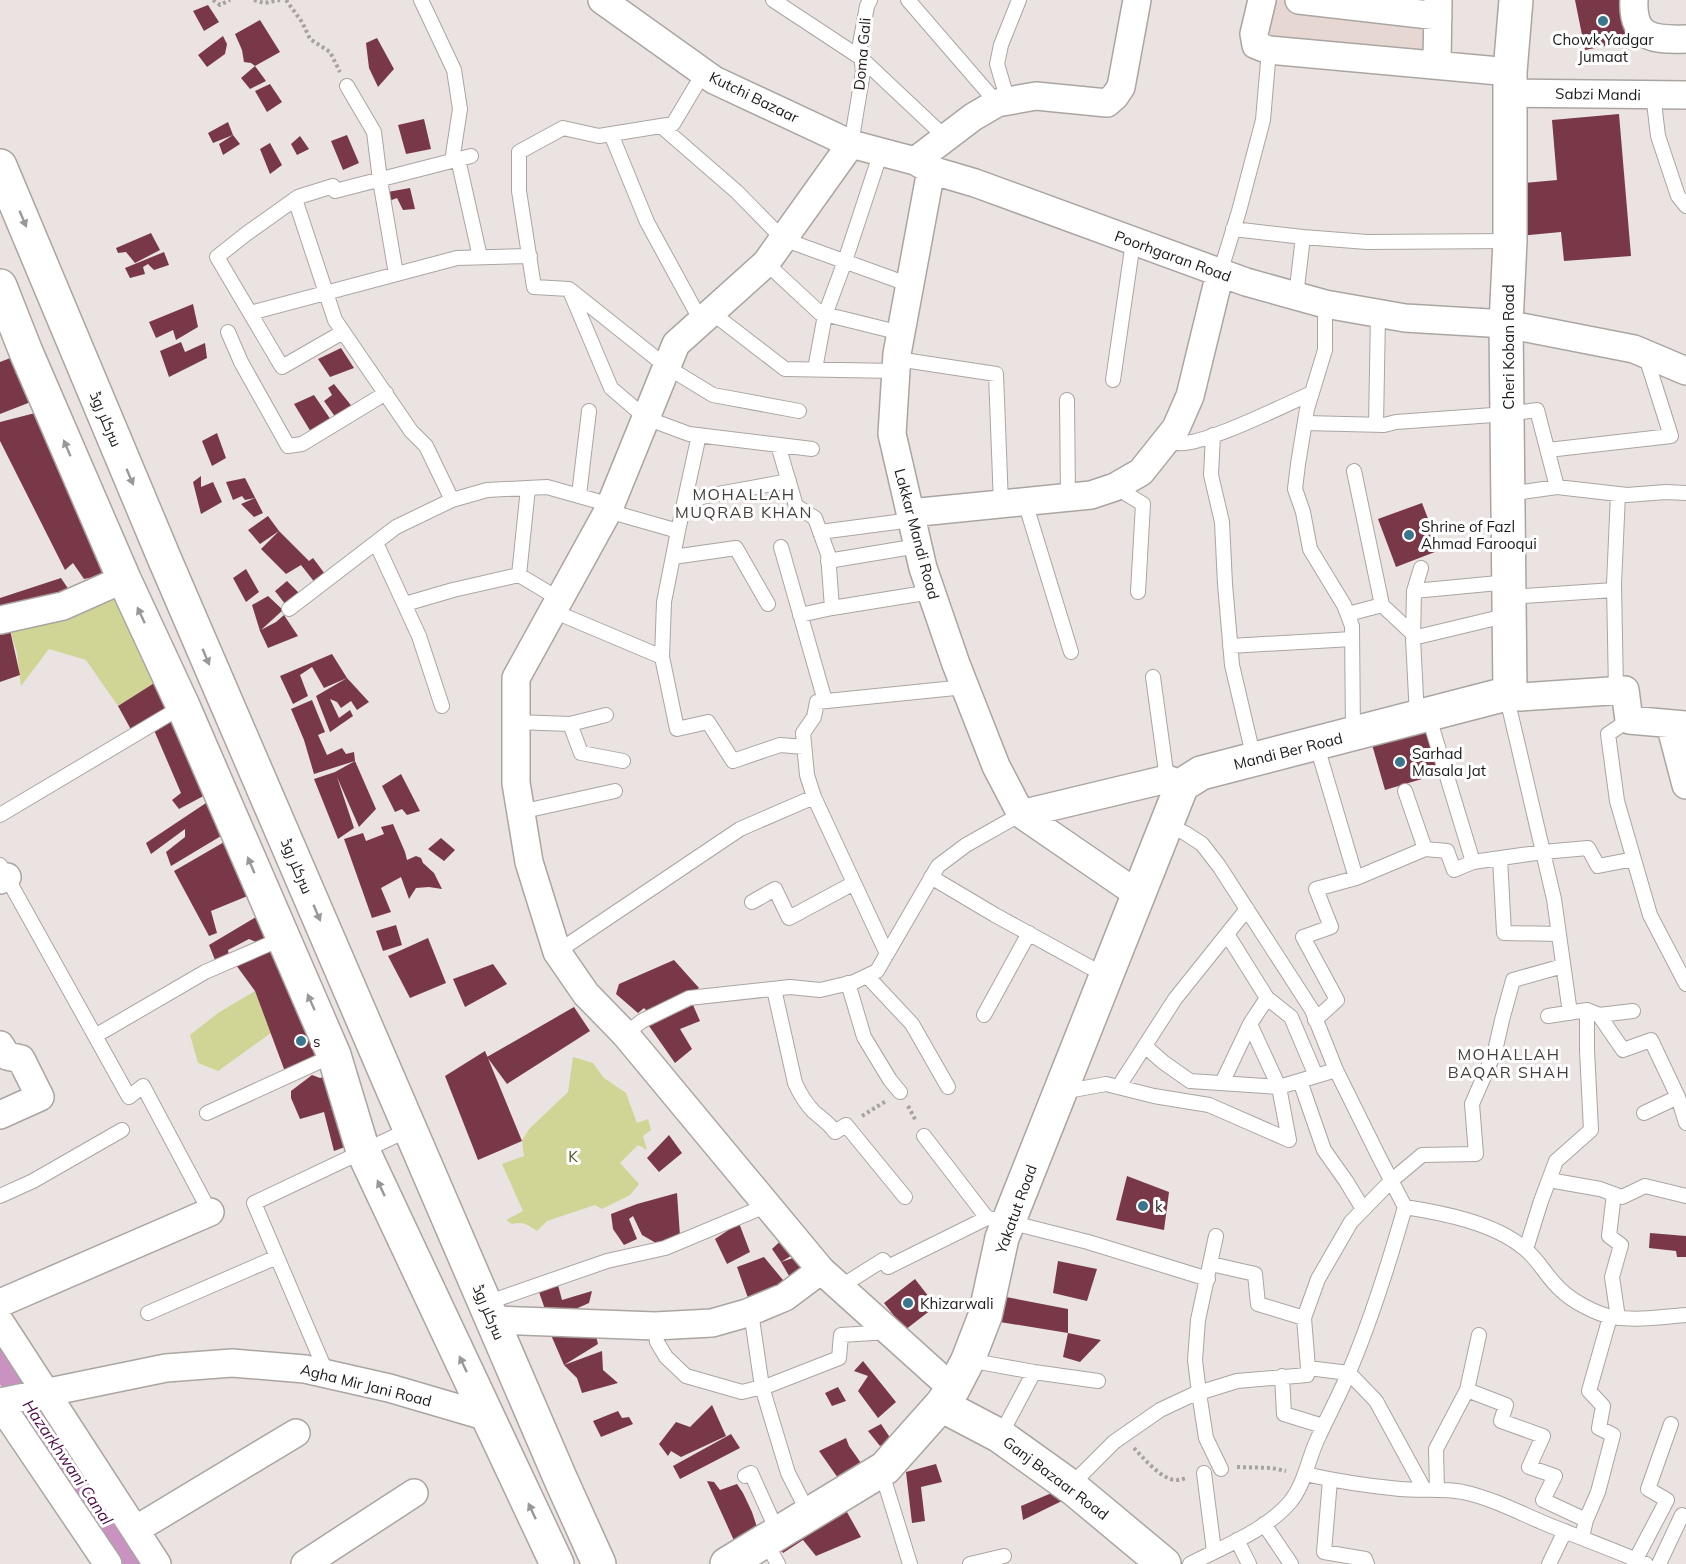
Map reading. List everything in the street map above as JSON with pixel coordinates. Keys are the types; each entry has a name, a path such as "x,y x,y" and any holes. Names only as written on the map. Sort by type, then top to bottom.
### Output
{"main road":[{"name":"Cheri Koban Road","path":"1508,694 1506,324 1510,241 1510,82 1516,0"},
{"name":"سرکلر روڈ","path":"0,165 165,560 599,1564"},
{"path":"0,286 124,579 183,706 334,1055 363,1151 556,1564"},
{"path":"124,579 165,560"},
{"name":"Mandi Ber Road","path":"1174,782 1254,759 1508,694"},
{"path":"1139,895 1166,824 1174,782"},
{"name":"Yakatut Road","path":"755,1554 809,1514 885,1468 947,1397 968,1360 985,1316 1002,1238 998,1220 1060,1092 1139,895"},
{"name":"Ganj Bazaar Road","path":"947,1397 1070,1486 1164,1564"},
{"name":"Agha Mir Jani Road","path":"488,1417 541,1433"}],"street":[{"name":"Kutchi Bazaar","path":"602,0 714,80 851,144"},
{"path":"923,165 946,138 973,117 1003,102 1036,96 1107,103 1121,87 1137,0"},
{"path":"1262,0 1254,34 1256,45 1269,50"},
{"path":"1299,0 1438,8 1437,64"},
{"path":"1634,0 1635,20 1641,31 1652,38 1686,39"},
{"name":"Sabzi Mandi","path":"1269,50 1437,64 1510,82 1653,94 1686,94"},
{"path":"851,144 766,263 676,344 609,508 516,678 516,783 529,862 557,952 586,994 625,1034 831,1278 891,1332 947,1397"},
{"name":"Poorhgaran Road","path":"851,144 975,183 1246,282 1325,304 1405,318 1506,324 1634,349 1686,371"},
{"name":"Lakkar Mandi Road","path":"923,165 910,285 898,355 892,434 923,568 996,766 1021,814 1139,895"},
{"path":"911,517 1090,495 1115,487 1141,472 1176,428 1190,396 1220,273"},
{"path":"0,620 63,606 124,579"},
{"path":"1508,694 1520,697 1624,690 1629,720 1678,725 1686,785"},
{"path":"1021,814 1174,782"},
{"path":"0,1045 7,1056 21,1059 40,1097 0,1115"},
{"path":"0,1304 210,1212"},
{"path":"489,1312 655,1326 712,1323 751,1312 831,1278"},
{"path":"0,1322 157,1564"},
{"name":"Agha Mir Jani Road","path":"0,1403 166,1368 232,1362 305,1369 389,1388 488,1417"},
{"path":"0,1403 108,1564"},
{"path":"135,1530 296,1433"},
{"path":"305,1564 414,1493"}],"lane":[{"path":"421,0 454,70 460,109 460,159 480,257"},
{"path":"773,0 861,58 946,138"},
{"name":"Doma Gali","path":"851,144 863,72 860,44 870,0"},
{"path":"908,0 1003,102"},
{"path":"1003,102 997,64 1001,45 1019,0"},
{"path":"1220,273 1263,120 1269,50"},
{"path":"704,72 673,124 599,135 563,128 519,152 519,191 534,287 569,289 667,367 713,395 799,411"},
{"path":"347,86 374,132 396,274"},
{"path":"1653,94 1658,136 1678,196 1686,206"},
{"path":"661,126 737,192 783,239 910,285"},
{"path":"611,134 647,222 706,317 785,369 814,369 898,355"},
{"path":"814,369 825,315 881,152"},
{"path":"344,332 282,367 217,257 298,197 333,186 335,191 460,159"},
{"path":"295,200 335,320 411,431 426,446 452,500"},
{"path":"1233,229 1367,242 1510,241"},
{"path":"1296,296 1303,237"},
{"path":"1113,380 1133,242"},
{"path":"250,313 457,258 530,256"},
{"path":"766,263 820,314 898,355 996,374 1013,503 1071,652"},
{"path":"569,289 611,388 646,418 689,434 812,449"},
{"path":"1325,304 1325,350 1311,393 1295,489 1303,512 1310,549 1332,583 1352,626 1353,734"},
{"path":"1376,425 1378,314"},
{"path":"228,332 241,362 288,446 302,444 386,393"},
{"path":"1548,450 1671,436 1645,354"},
{"path":"1167,439 1178,444 1200,440 1231,429 1311,393"},
{"path":"1067,400 1068,497"},
{"path":"1305,423 1376,425 1537,410 1557,487"},
{"path":"579,495 589,411"},
{"path":"699,435 664,602 662,657 677,729 708,722 733,761 780,746 804,747"},
{"path":"1213,435 1211,475 1222,522 1230,645 1254,759"},
{"path":"778,445 796,506 815,518 820,532 828,561 832,608"},
{"path":"1353,471 1382,605 1413,636"},
{"path":"685,500 789,481"},
{"path":"289,609 396,527 452,500 487,490 547,487 579,495 609,508 678,531"},
{"path":"1115,487 1143,504 1138,592"},
{"path":"1508,494 1557,487 1627,495 1686,492"},
{"path":"519,575 528,488"},
{"path":"1616,691 1614,591 1618,494"},
{"path":"820,532 911,517"},
{"path":"376,543 419,636 442,706"},
{"path":"828,561 918,546"},
{"path":"780,547 825,701"},
{"path":"673,557 736,548 768,604"},
{"path":"1421,568 1414,591 1413,636 1422,716 1473,862"},
{"path":"405,604 519,575"},
{"path":"519,575 556,605 662,657"},
{"path":"1414,591 1509,598 1614,591"},
{"path":"800,615 931,592"},
{"path":"1413,636 1509,598"},
{"path":"1348,615 1382,605"},
{"path":"1230,645 1352,639"},
{"path":"1153,677 1174,782"},
{"path":"887,954 814,797 807,775 803,733 814,717 817,702 965,687"},
{"path":"1508,694 1554,899 1570,1012"},
{"path":"0,815 183,706"},
{"path":"516,722 570,724 606,715"},
{"path":"1629,720 1608,734 1617,801 1650,915 1686,984"},
{"path":"570,724 581,753 623,761"},
{"path":"1316,743 1356,878"},
{"path":"520,812 615,791"},
{"path":"1405,791 1425,849"},
{"path":"557,952 740,829 814,797"},
{"path":"625,1034 642,1021 689,998 790,987 820,990 848,983 876,971 938,866 966,844 1021,814"},
{"path":"1166,824 1202,844 1219,866 1312,1010 1336,1070 1405,1207 1384,1281 1349,1373 1323,1426 1305,1474 1291,1500 1272,1520 1190,1564"},
{"path":"1316,1020 1337,1000 1303,937 1331,927 1316,889 1356,878 1425,849 1447,851 1454,870 1473,862 1588,848 1598,866 1634,859"},
{"path":"1500,858 1504,933 1558,934"},
{"path":"2,874 129,1097 143,1086 210,1212"},
{"path":"931,877 1106,976"},
{"path":"752,902 775,889 789,918 854,883"},
{"path":"1119,1086 1175,999 1247,909"},
{"path":"984,1015 1029,933"},
{"path":"1227,934 1267,998 1291,1017 1316,1076"},
{"path":"95,1036 205,972 283,938"},
{"path":"1070,1486 1114,1442 1160,1410 1198,1393 1237,1381 1307,1375 1304,1318 1318,1279 1351,1222 1422,1155 1476,1154 1472,1104 1495,1051 1513,980 1563,966"},
{"path":"867,976 912,1024 948,1087"},
{"path":"848,983 864,1037 900,1092"},
{"path":"774,989 795,1083 801,1096 832,1126 835,1132 846,1125 905,1197"},
{"path":"1222,1083 1250,1024 1267,998"},
{"path":"1548,1016 1570,1012 1633,1011"},
{"path":"1593,1013 1623,1050 1651,1040 1678,1097 1686,1123"},
{"path":"1526,1249 1556,1161 1591,1130 1587,1050 1593,1013"},
{"path":"1060,1092 1106,1084 1119,1086 1154,1096 1209,1105 1288,1140 1279,1087 1250,1024"},
{"path":"1145,1046 1163,1062 1190,1080 1279,1087 1336,1070"},
{"path":"207,1113 334,1055"},
{"path":"1300,1081 1324,1150 1363,1209"},
{"path":"1644,1113 1678,1097"},
{"path":"327,1374 254,1203 410,1129"},
{"path":"0,1196 33,1181 122,1130"},
{"path":"924,1136 998,1220 1098,1245 1208,1279"},
{"path":"1549,1180 1600,1189 1622,1197 1645,1186 1686,1196"},
{"path":"1582,1537 1586,1520 1598,1492 1613,1435 1599,1428 1603,1406 1589,1391 1614,1317 1612,1278 1621,1245 1609,1236 1614,1194"},
{"path":"489,1312 607,1261 665,1248 768,1205"},
{"path":"1405,1207 1439,1212 1503,1235 1526,1249 1560,1290 1580,1304 1614,1317 1686,1315"},
{"path":"831,1278 883,1260 888,1267 998,1220"},
{"path":"1216,1236 1198,1320 1196,1360 1198,1393 1206,1438 1221,1469"},
{"path":"148,1313 277,1257"},
{"path":"1211,1264 1255,1274 1258,1304 1304,1318"},
{"path":"751,1312 762,1387 788,1473 809,1514"},
{"path":"655,1326 657,1342 666,1357 686,1376 742,1392 762,1387 839,1358 841,1335 891,1332"},
{"path":"1431,1490 1436,1449 1467,1390 1479,1335"},
{"path":"968,1360 1098,1381"},
{"path":"1308,1368 1349,1373 1376,1401 1431,1490"},
{"path":"1000,1436 1034,1372"},
{"path":"1282,1376 1284,1414 1323,1426"},
{"path":"1467,1390 1506,1405 1501,1421 1543,1436 1529,1467 1555,1476 1543,1500 1586,1520"},
{"path":"1305,1474 1330,1480 1400,1489 1451,1490 1475,1495 1582,1537 1634,1561 1667,1500 1648,1489 1671,1424"},
{"path":"881,1470 910,1564"},
{"path":"745,1476 751,1473 755,1554"},
{"path":"1204,1473 1214,1551"},
{"path":"1330,1480 1324,1552 1365,1559 1367,1564"},
{"path":"1659,1564 1682,1515"},
{"path":"1264,1524 1291,1564"},
{"path":"1549,1564 1565,1531"},
{"path":"1238,1540 1249,1564"},
{"path":"970,1564 1004,1556"}],"path":[{"path":"213,0 220,5 230,0"},
{"path":"254,0 264,3 280,0"},
{"path":"286,0 302,22 310,39 330,52 347,86"},
{"path":"846,1125 900,1092 924,1136"}],"shaded area":[{"path":"1268,0 1434,0 1434,60 1262,41"}],"green space":[{"path":"123,592 159,680 118,706 86,660 49,649 21,686 17,653 10,630"},
{"path":"255,991 271,1033 218,1071 198,1063 190,1035 218,1013"},
{"name":"K","path":"573,1057 593,1063 604,1078 626,1093 637,1123 648,1119 651,1130 643,1136 647,1150 638,1145 620,1163 639,1184 630,1195 602,1209 595,1205 547,1221 537,1231 522,1223 512,1224 506,1220 523,1211 502,1164 524,1156 522,1141 529,1129 568,1092"}],"building":[{"path":"1575,0 1627,0 1635,40 1585,50"},
{"path":"208,5 219,22 204,31 193,11"},
{"path":"260,20 280,52 255,66 244,62 235,34"},
{"path":"223,36 227,44 225,54 207,67 198,55"},
{"path":"377,38 394,69 378,87 369,68 366,43"},
{"path":"255,66 266,81 250,89 241,78"},
{"path":"270,84 282,102 267,112 255,91"},
{"path":"1619,114 1631,256 1564,261 1561,232 1518,236 1514,184 1557,180 1552,120"},
{"path":"424,119 431,149 406,154 398,125"},
{"path":"228,122 233,135 213,143 208,133"},
{"path":"233,135 240,144 223,155 219,144"},
{"path":"347,135 359,163 343,170 331,141"},
{"path":"300,136 309,149 297,155 291,144"},
{"path":"270,143 282,165 270,174 260,149"},
{"path":"410,188 415,209 403,210 397,198 384,203 382,193"},
{"path":"151,233 160,250 135,263 126,252 118,253 116,248"},
{"path":"164,252 169,265 154,270 148,264 143,267 145,274 130,278 125,268"},
{"path":"193,304 198,327 176,340 173,330 156,338 149,322"},
{"path":"181,342 185,352 205,343 207,358 169,377 160,351"},
{"path":"341,348 354,368 330,377 318,359"},
{"path":"26,352 41,398 0,414 0,362"},
{"path":"334,384 354,409 336,418 324,401 332,395 328,388"},
{"path":"314,395 331,420 314,437 294,404"},
{"path":"43,411 109,574 84,579 73,563 65,570 0,441 0,422"},
{"path":"217,433 226,458 212,466 202,441"},
{"path":"201,476 201,487 213,482 222,502 201,514 193,482"},
{"path":"245,478 263,513 254,517 241,504 255,498 245,500 242,496 233,500 226,482"},
{"name":"Shrine of Fazl Ahmad Farooqui","path":"1422,503 1440,550 1396,567 1378,519"},
{"path":"268,516 279,531 260,544 248,530"},
{"path":"279,531 309,561 313,558 325,574 316,584 301,565 286,574 261,549"},
{"path":"246,569 259,592 246,602 233,578"},
{"path":"61,578 69,590 0,610 0,598"},
{"path":"287,581 304,598 289,609 275,591"},
{"path":"268,596 283,610 261,630 284,615 298,636 268,648 260,631 252,605"},
{"path":"10,630 20,675 0,682 0,633"},
{"path":"332,654 347,678 324,688 312,667 300,675 308,696 293,704 280,676"},
{"path":"347,678 369,702 357,710 351,701 341,708 337,702 330,699 339,718 350,710 353,716 330,732 316,696"},
{"path":"159,680 183,706 134,735 118,706"},
{"path":"312,700 325,732 318,735 327,755 342,748 346,754 354,752 355,761 314,774 304,740 291,709"},
{"path":"186,713 211,792 179,809 172,800 181,793 154,730"},
{"path":"1425,717 1442,773 1385,790 1369,734"},
{"path":"355,761 376,809 359,827 337,777 354,828 338,839 314,779 335,772"},
{"path":"401,774 420,811 407,815 402,809 395,812 382,786"},
{"path":"209,801 226,833 171,866 166,852 185,837 185,829 151,854 146,843"},
{"path":"393,824 407,860 416,856 421,858 434,873 442,889 416,888 409,899 401,877 381,888 391,912 372,918 344,839 363,833 366,841 384,834 381,827"},
{"path":"238,834 262,890 211,911 217,933 209,936 174,871"},
{"path":"441,838 455,850 444,861 428,849"},
{"path":"261,914 283,938 265,946 249,939 228,950 230,961 215,960 209,945"},
{"path":"396,925 402,945 383,951 376,931"},
{"path":"428,938 446,983 410,998 388,956"},
{"path":"281,947 332,1050 287,1077 255,991 236,965"},
{"path":"674,960 699,988 652,1016 644,1008 638,1013 616,994 619,984"},
{"path":"493,964 507,984 465,1007 453,979"},
{"path":"693,1005 700,1021 680,1029 692,1049 675,1063 649,1026"},
{"path":"574,1007 590,1031 507,1084 487,1057"},
{"path":"485,1051 522,1141 478,1160 445,1076"},
{"path":"312,1075 320,1078 329,1075 349,1104 329,1110 360,1103 377,1135 334,1151 324,1112 300,1119 291,1098 291,1091"},
{"path":"669,1135 682,1153 659,1172 647,1158"},
{"name":"k","path":"1127,1176 1169,1192 1164,1230 1116,1220"},
{"path":"677,1193 680,1236 656,1243 642,1235 633,1216 629,1219 637,1239 624,1245 613,1229 611,1214"},
{"path":"739,1223 750,1252 727,1264 715,1239"},
{"path":"790,1232 804,1248 781,1262 772,1249"},
{"path":"1650,1233 1686,1236 1686,1257 1677,1257 1676,1251 1649,1248"},
{"path":"802,1255 816,1263 792,1281 781,1262"},
{"path":"764,1257 792,1291 748,1298 737,1267"},
{"path":"1058,1261 1097,1269 1087,1301 1053,1293"},
{"path":"915,1279 936,1306 905,1330 884,1303"},
{"path":"558,1285 562,1300 592,1291 589,1303 571,1311 547,1315 539,1292"},
{"path":"1006,1297 1068,1309 1068,1333 1000,1322"},
{"path":"593,1324 598,1344 564,1365 551,1335"},
{"path":"1068,1333 1101,1340 1080,1362 1063,1357"},
{"path":"602,1351 603,1370 618,1383 582,1393 577,1378 564,1365"},
{"path":"863,1361 896,1402 878,1418 858,1391 868,1376 854,1371"},
{"path":"838,1387 846,1401 832,1406 825,1393"},
{"path":"712,1405 726,1436 681,1457 671,1451 668,1456 659,1444 676,1422 690,1427"},
{"path":"618,1411 622,1418 629,1417 633,1424 601,1437 593,1421"},
{"path":"881,1424 891,1439 880,1446 868,1431"},
{"path":"731,1434 740,1448 680,1479 673,1466"},
{"path":"846,1438 861,1463 838,1478 819,1451"},
{"path":"936,1464 942,1482 921,1487 925,1521 912,1523 906,1472"},
{"path":"707,1481 714,1482 720,1490 737,1484 752,1512 760,1536 736,1545"},
{"path":"1061,1489 1066,1499 1023,1520 1021,1506"},
{"path":"843,1505 861,1537 816,1556 803,1540 783,1553 779,1546"}],"waterway":[{"name":"Hazarkhwani Canal","path":"0,1361 136,1564"}],"place":[{"name":"Chowk Yadgar Jumaat","path":"1603,21"},
{"name":"Shrine of Fazl Ahmad Farooqui","path":"1409,535"},
{"name":"Sarhad Masala Jat","path":"1400,762"},
{"name":"s","path":"301,1041"},
{"name":"k","path":"1143,1206"},
{"name":"Khizarwali","path":"908,1303"}],"district":[{"name":"MOHALLAH MUQRAB KHAN","path":"744,503"},
{"name":"MOHALLAH BAQAR SHAH","path":"1509,1063"}]}
